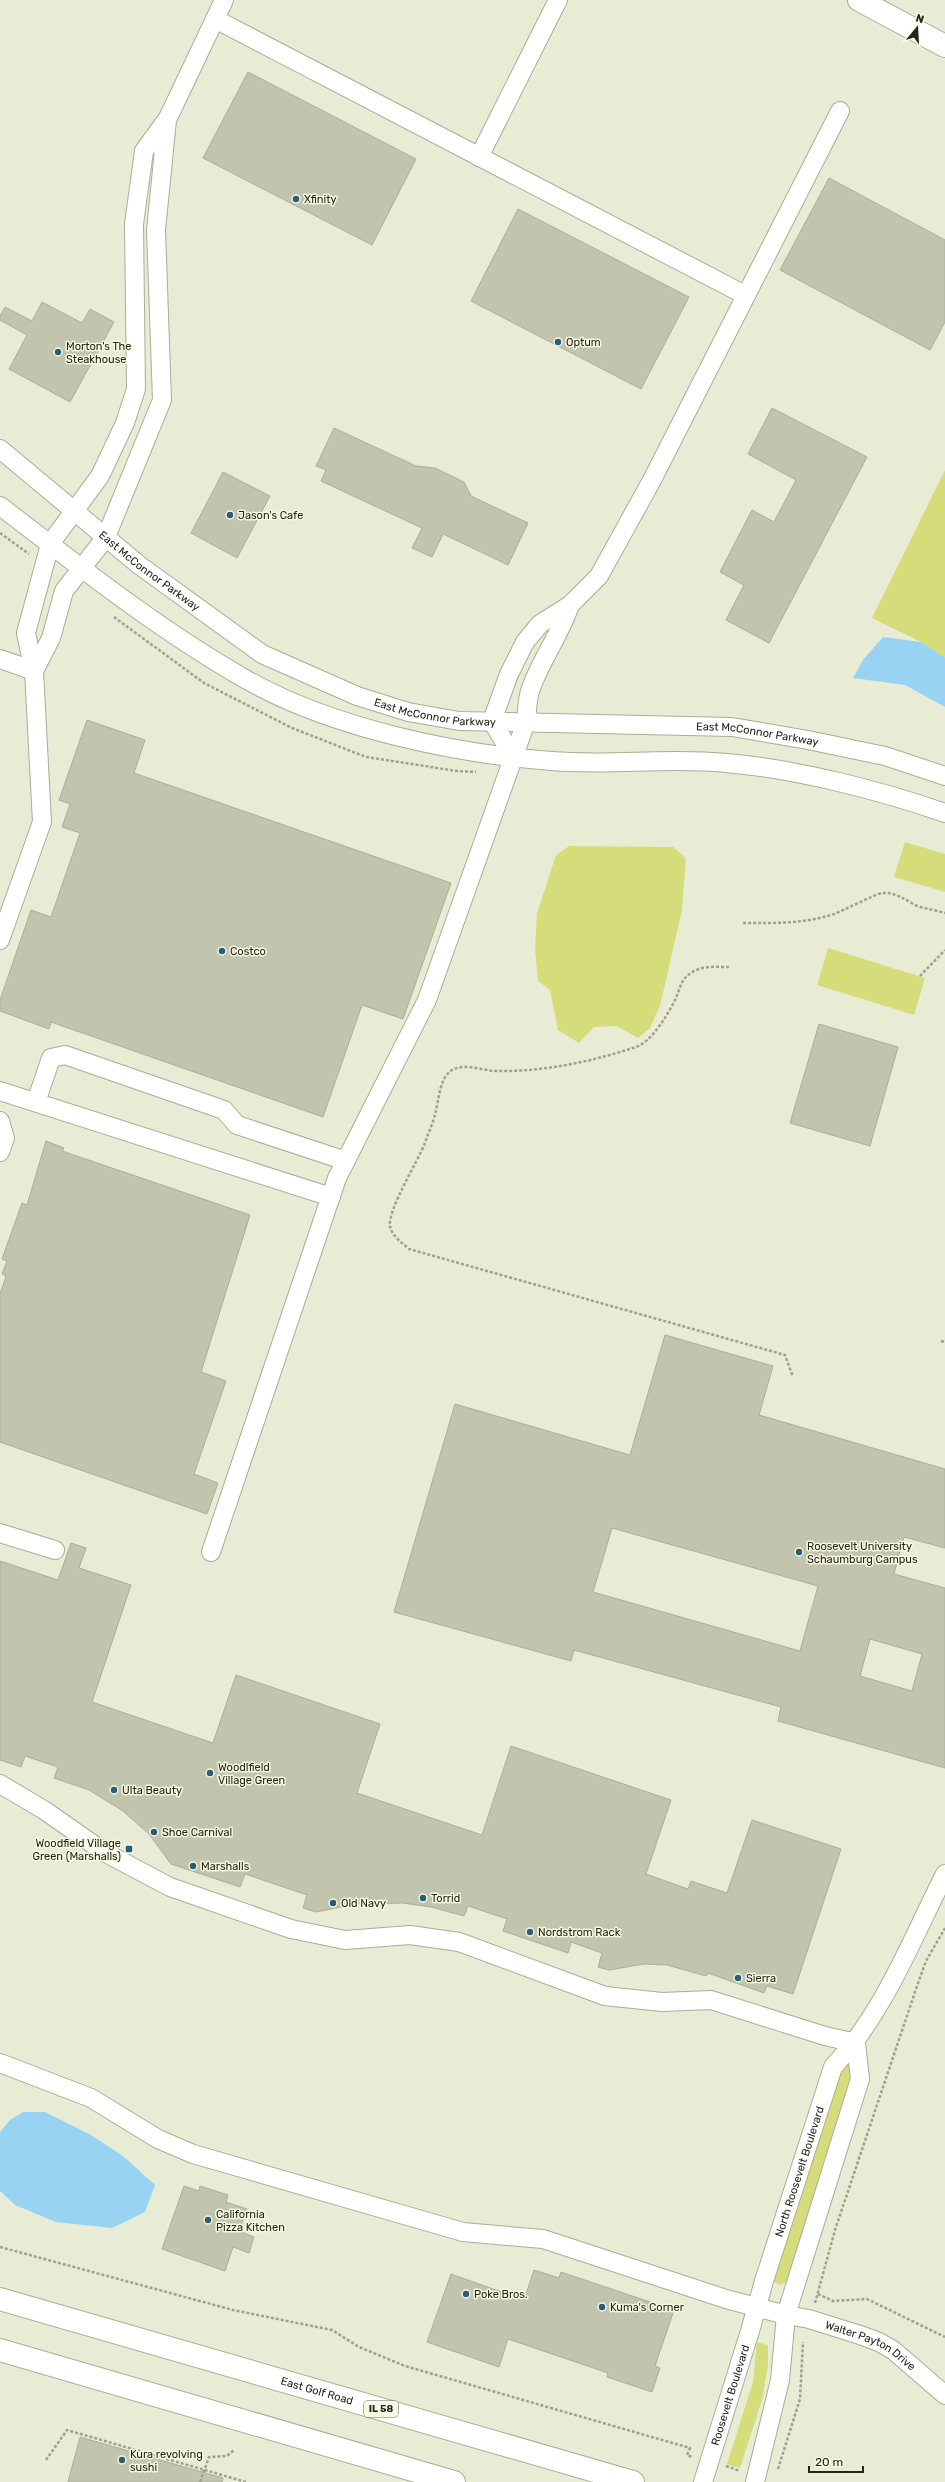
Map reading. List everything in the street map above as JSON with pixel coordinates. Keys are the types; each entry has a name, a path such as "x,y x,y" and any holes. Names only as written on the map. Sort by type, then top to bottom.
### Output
{"main road":[{"path":"859,0 945,46"},
{"name":"East Golf Road","path":"0,2299 633,2482"},
{"path":"0,2350 454,2482"}],"street":[{"path":"0,940 42,822 34,671 26,633 50,544 100,476 125,423 136,389 134,224 144,151 168,118 224,0"},
{"path":"479,157 558,0"},
{"path":"215,18 745,296"},
{"path":"513,756 492,722 508,674 525,642 540,624 570,605 599,576 652,480 840,111"},
{"path":"34,671 51,638 64,591 83,569 106,537 162,400 156,230 168,118"},
{"name":"East McConnor Parkway","path":"0,449 139,565 262,654 312,678 357,696 408,712 460,721 732,727 808,740 885,756 945,776"},
{"path":"0,506 122,598 203,653 248,680 281,696 325,714 382,732 553,762 725,762 841,783 945,813"},
{"path":"211,1552 331,1197 346,1161 427,1000 526,722 530,692 539,669 564,624 570,605"},
{"path":"0,659 34,671"},
{"path":"36,1102 51,1058 65,1055 224,1110 237,1125 346,1161"},
{"path":"0,1090 331,1197"},
{"path":"0,1121 5,1138 0,1152"},
{"path":"0,1533 55,1550"},
{"path":"0,1784 44,1810 104,1852 170,1887 291,1929 345,1940 410,1936 459,1942 605,1996 662,2002 711,2000 825,2036 856,2043 860,2080 786,2315 780,2380 755,2482"},
{"name":"North Roosevelt Boulevard","path":"757,2308 833,2067 856,2043 892,1979 945,1874"},
{"name":"Walter Payton Drive","path":"0,2064 91,2098 158,2139 193,2154 463,2232 543,2239 757,2308 810,2319 879,2342 911,2364 945,2395"},
{"name":"Roosevelt Boulevard","path":"703,2482 757,2308"}],"path":[{"path":"743,923 795,923 833,914 858,905 880,893 905,898 916,905 945,913"},
{"path":"920,976 945,950"},
{"path":"729,966 700,969 686,976 679,986 674,1003 651,1035 639,1046 565,1066 526,1072 468,1067 454,1070 447,1074 438,1095 435,1115 428,1135 391,1214 390,1226 395,1237 408,1249 785,1355 793,1377"},
{"path":"941,1341 945,1342"},
{"path":"945,1928 926,1961 916,1989 835,2230 818,2294 833,2301 867,2299 945,2337"},
{"path":"0,2247 233,2310 332,2330 359,2347 405,2366 690,2448 687,2455 693,2457"},
{"path":"46,2460 67,2430 246,2482"},
{"path":"200,2482 203,2470 209,2457 227,2456 234,2450"},
{"path":"725,2466 739,2470"}],"green space":[{"path":"945,470 945,658 921,642 872,618"},
{"path":"905,842 945,854 945,892 894,877"},
{"path":"569,846 673,847 686,858 682,910 660,1006 650,1028 638,1038 616,1026 594,1027 579,1043 558,1030 550,990 538,981 535,949 537,913 556,855"},
{"path":"828,948 925,978 914,1015 817,985"},
{"path":"847,2062 849,2063 852,2074 850,2083 787,2282 779,2285 773,2281 833,2089"},
{"path":"757,2342 768,2345 768,2365 762,2400 740,2468 727,2464 753,2382"}],"water":[{"path":"883,637 921,642 945,658 945,707 905,685 853,678 863,660"},
{"path":"23,2112 45,2112 91,2135 123,2156 155,2185 145,2212 112,2228 56,2222 15,2205 0,2191 0,2132 10,2120"}],"building":[{"path":"248,72 416,159 372,245 203,158"},
{"path":"829,178 945,240 945,322 930,350 780,270"},
{"path":"518,209 689,297 641,389 471,301"},
{"name":"Morton's The Steakhouse","path":"42,302 82,323 90,309 114,322 70,402 9,369 27,335 0,320 0,316 5,307 32,321"},
{"path":"772,408 867,457 769,643 726,620 744,585 720,572 752,510 774,522 796,480 748,454"},
{"path":"334,428 416,466 435,468 464,482 471,496 528,523 508,565 443,534 432,557 412,548 422,528 321,481 326,470 316,466"},
{"name":"Jason's Cafe","path":"223,472 270,496 237,558 191,533"},
{"name":"Costco","path":"87,720 145,740 134,773 451,883 403,1019 362,1005 323,1117 51,1022 49,1029 0,1011 0,1000 31,910 51,917 80,833 62,827 70,804 59,800"},
{"path":"819,1024 898,1047 870,1146 790,1123"},
{"path":"46,1141 64,1148 62,1151 250,1215 201,1372 226,1381 194,1474 218,1483 207,1514 0,1442 0,1294 6,1276 2,1274 7,1261 2,1259 22,1203 27,1205"},
{"name":"Roosevelt University Schaumburg Campus","path":"665,1335 773,1366 759,1415 945,1469 945,1548 904,1537 894,1574 945,1588 945,1768 778,1721 781,1707 574,1650 571,1661 394,1612 455,1404 630,1455","holes":["612,1528 818,1586 800,1651 593,1592","870,1639 922,1654 912,1691 860,1676"]},
{"name":"Woodlfield Village Green","path":"71,1543 86,1548 79,1568 131,1585 92,1702 213,1743 236,1675 380,1724 357,1793 482,1835 511,1746 671,1800 646,1874 688,1889 691,1881 727,1893 752,1820 841,1849 793,1994 767,1986 764,1993 708,1973 706,1976 667,1965 644,1964 609,1970 598,1967 602,1953 571,1942 568,1953 503,1931 507,1919 468,1906 464,1916 431,1907 403,1903 356,1904 316,1912 303,1908 307,1895 245,1874 240,1887 171,1864 149,1834 123,1811 89,1790 54,1778 58,1767 25,1756 21,1767 0,1760 0,1561 58,1580"},
{"name":"California Pizza Kitchen","path":"184,2186 199,2191 200,2186 228,2195 226,2202 247,2209 239,2231 254,2237 249,2253 233,2247 225,2271 162,2249"},
{"path":"534,2270 559,2278 561,2272 674,2310 655,2366 660,2368 652,2392 607,2377 608,2373 508,2339 499,2367 427,2342 451,2274 524,2300"},
{"path":"80,2437 223,2478 222,2482 68,2482"}],"place":[{"name":"Xfinity","path":"296,199"},
{"name":"Optum","path":"558,342"},
{"name":"Morton's The Steakhouse","path":"58,352"},
{"name":"Jason's Cafe","path":"230,515"},
{"name":"Costco","path":"222,951"},
{"name":"Roosevelt University Schaumburg Campus","path":"799,1552"},
{"name":"Woodlfield Village Green","path":"210,1773"},
{"name":"Ulta Beauty","path":"114,1790"},
{"name":"Shoe Carnival","path":"154,1832"},
{"name":"Woodfield Village Green (Marshalls)","path":"129,1849"},
{"name":"Marshalls","path":"193,1866"},
{"name":"Torrid","path":"423,1898"},
{"name":"Old Navy","path":"333,1903"},
{"name":"Nordstrom Rack","path":"530,1932"},
{"name":"Sierra","path":"738,1978"},
{"name":"California Pizza Kitchen","path":"208,2220"},
{"name":"Poke Bros.","path":"466,2294"},
{"name":"Kuma's Corner","path":"602,2307"},
{"name":"Kura revolving sushi","path":"122,2460"}]}
